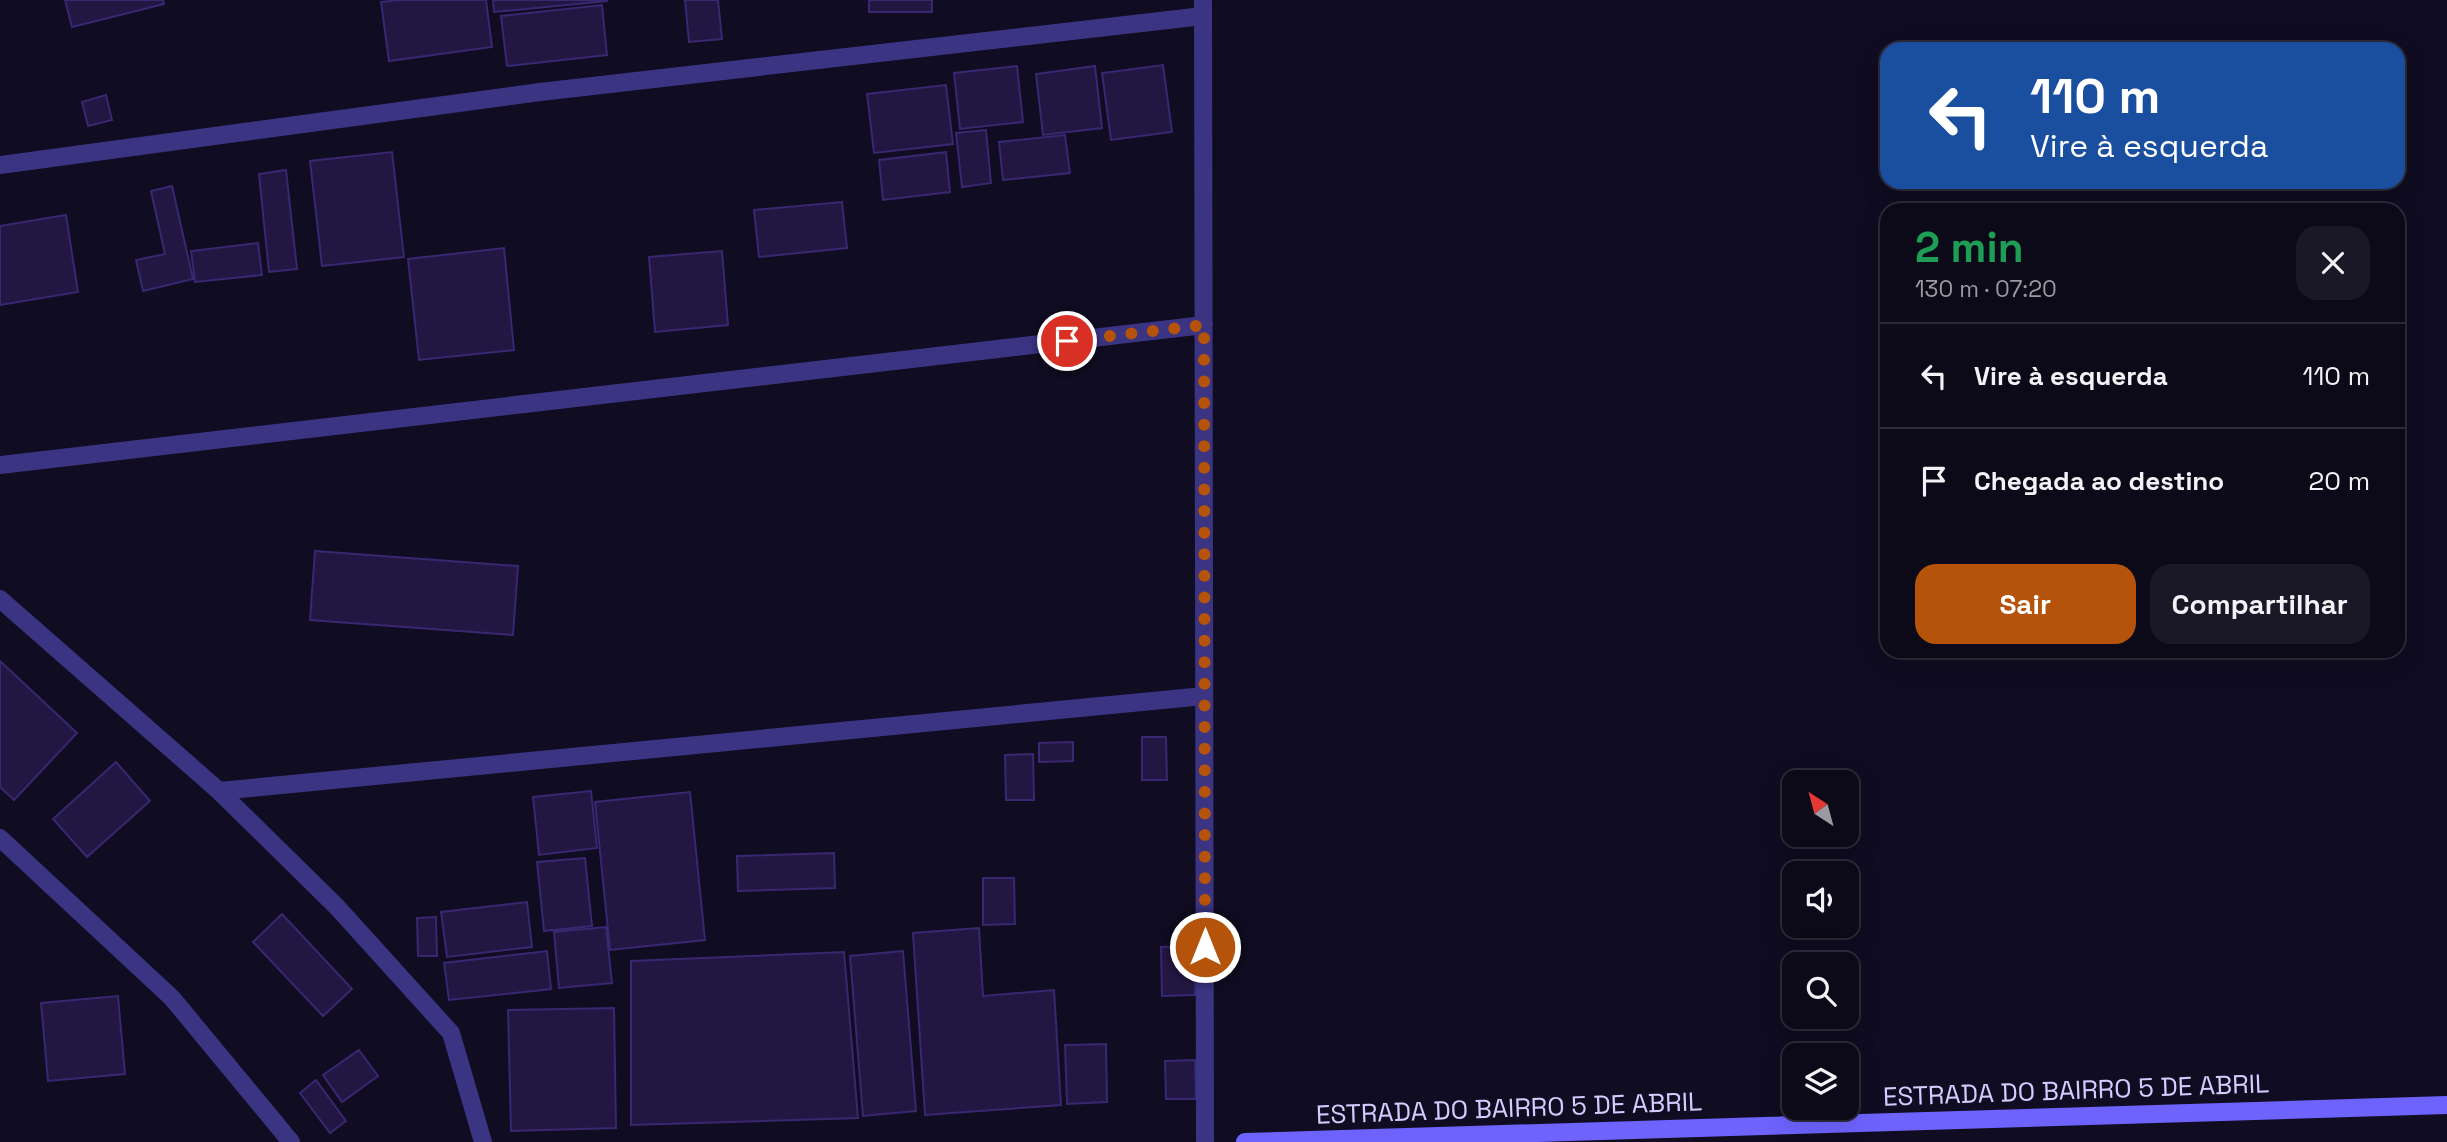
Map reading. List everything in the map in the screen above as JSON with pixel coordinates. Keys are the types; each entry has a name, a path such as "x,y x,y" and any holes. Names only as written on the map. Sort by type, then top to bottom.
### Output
{"street":[{"path":"0,165 540,92 1203,8 1205,1142"},
{"path":"0,465 1204,325"},
{"path":"0,599 219,791 337,907 451,1033 483,1142"},
{"path":"219,791 1204,695"},
{"path":"0,838 172,999 291,1142"},
{"name":"ESTRADA DO BAIRRO 5 DE ABRIL","path":"1245,1142 2447,1105"}],"building":[{"path":"65,0 163,0 164,4 72,27"},
{"path":"486,0 492,47 389,61 381,2"},
{"path":"493,0 607,0 607,1 494,12"},
{"path":"685,0 718,0 722,39 689,42"},
{"path":"869,0 932,0 932,12 869,12"},
{"path":"602,5 607,55 507,66 501,16"},
{"path":"1163,65 1172,132 1111,140 1102,73"},
{"path":"1017,66 1023,122 960,129 954,73"},
{"path":"1095,66 1102,128 1043,135 1036,74"},
{"path":"946,85 953,144 874,153 867,94"},
{"path":"106,95 112,120 88,126 82,102"},
{"path":"986,130 991,183 962,187 956,133"},
{"path":"1065,135 1070,173 1003,180 999,142"},
{"path":"392,152 404,257 322,266 310,161"},
{"path":"946,152 950,192 883,200 879,160"},
{"path":"286,170 297,269 269,272 259,174"},
{"path":"172,186 193,279 143,291 136,260 165,254 151,191"},
{"path":"842,202 847,248 759,257 754,210"},
{"path":"66,215 78,292 0,305 0,226"},
{"path":"258,243 262,275 195,282 191,251"},
{"path":"504,248 514,350 419,360 408,259"},
{"path":"722,251 728,325 655,332 649,257"},
{"path":"315,551 518,566 513,635 310,620"},
{"path":"0,661 77,733 14,800 0,787"},
{"path":"1142,737 1166,737 1167,780 1142,780"},
{"path":"1073,742 1073,761 1039,762 1039,743"},
{"path":"1033,754 1034,800 1006,800 1005,755"},
{"path":"116,762 150,801 87,857 53,819"},
{"path":"591,791 597,848 539,855 533,797"},
{"path":"690,792 705,940 610,950 595,802"},
{"path":"834,853 835,888 738,891 737,856"},
{"path":"585,858 592,926 544,931 537,862"},
{"path":"983,878 1014,878 1015,924 983,925"},
{"path":"527,902 532,947 447,957 441,912"},
{"path":"282,914 352,989 323,1016 253,942"},
{"path":"436,917 437,956 418,956 417,918"},
{"path":"606,927 612,983 559,988 554,932"},
{"path":"979,928 983,996 1054,990 1061,1105 925,1115 913,933"},
{"path":"1194,946 1195,995 1162,996 1161,947"},
{"path":"547,951 551,989 449,1000 444,963"},
{"path":"903,951 916,1111 863,1116 850,956"},
{"path":"844,952 858,1118 631,1125 631,961"},
{"path":"118,996 125,1074 48,1081 41,1003"},
{"path":"614,1008 616,1128 511,1131 508,1010"},
{"path":"1106,1044 1107,1102 1067,1104 1065,1045"},
{"path":"359,1050 378,1076 342,1102 323,1075"},
{"path":"1195,1060 1196,1099 1166,1099 1165,1061"},
{"path":"316,1080 346,1121 330,1133 300,1093"}],"route":[{"path":"1067,341 1204,325 1205,947"}]}
